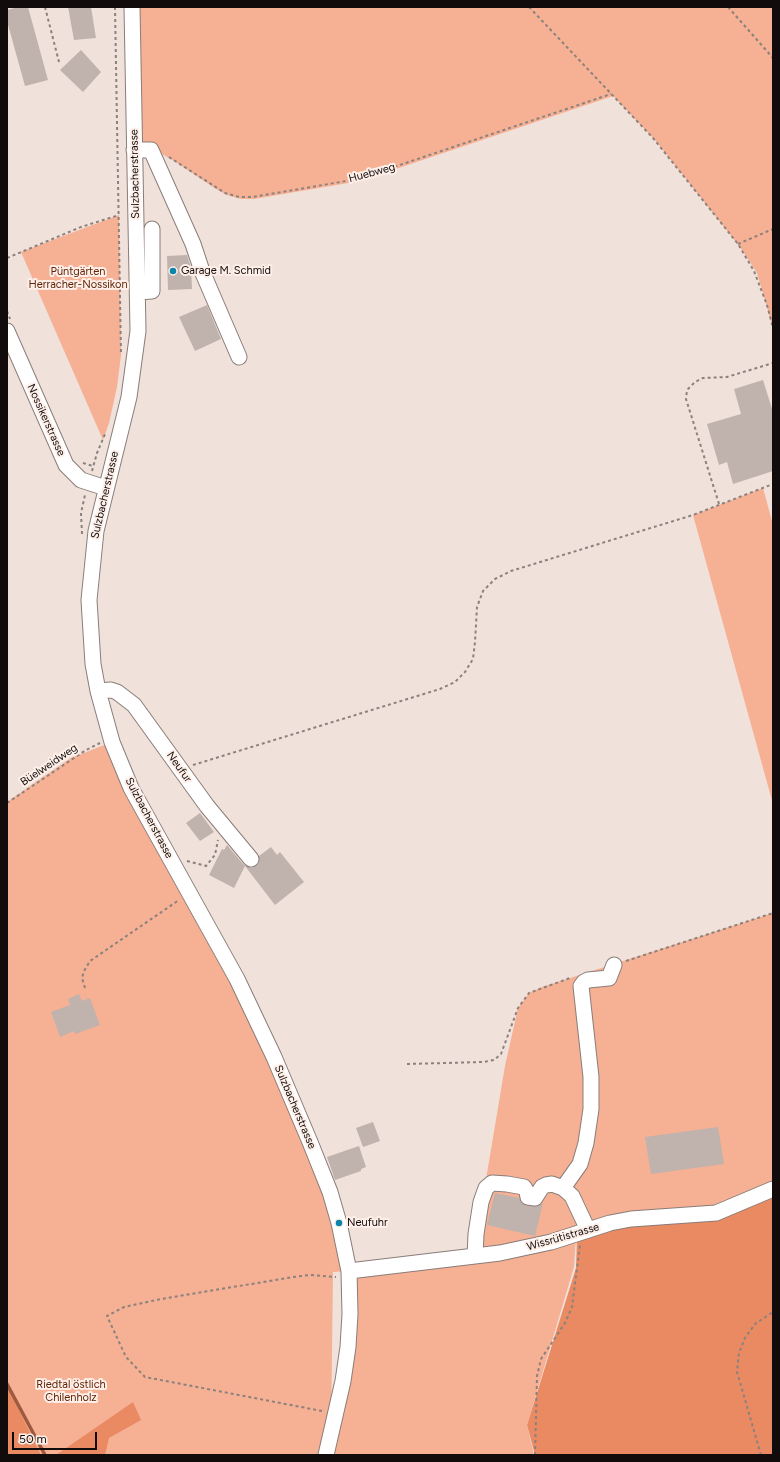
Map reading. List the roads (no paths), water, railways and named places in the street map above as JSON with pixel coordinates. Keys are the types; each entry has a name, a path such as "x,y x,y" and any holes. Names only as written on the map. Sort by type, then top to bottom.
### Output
{"street":[{"name":"Sulzbacherstrasse","path":"132,7 138,331 132,381 96,531 89,600 92,657 98,691 112,742 131,788 172,861 184,899 237,979 274,1057 310,1142 330,1192 338,1217 341,1273 350,1314 348,1347 326,1455"},
{"path":"134,150 151,150 193,244 202,271 238,357"},
{"path":"138,292 152,291 152,228"},
{"name":"Nossikerstrasse","path":"7,331 66,465 77,477 89,483 106,488"},
{"name":"Neufur","path":"98,691 110,690 128,700 141,714 223,824 252,859"},
{"path":"563,1188 580,1164 586,1143 591,1109 591,1077 581,986 588,980 609,978 614,965"},
{"path":"475,1256 481,1202 484,1191 488,1185 498,1183 524,1187 528,1197 535,1198 542,1187 546,1185 552,1184 563,1188 572,1196 585,1231"},
{"name":"Wissrütistrasse","path":"341,1273 526,1248 610,1223 631,1219 716,1213 773,1189"}],"waterway":[{"path":"7,1384 45,1455"}],"place":[{"name":"Garage M. Schmid","path":"173,271"},
{"name":"Neufuhr","path":"339,1223"}],"park label":[{"name":"Püntgärten Herracher-Nossikon","path":"78,278"},
{"name":"Riedtal östlich Chilenholz","path":"71,1391"}]}
